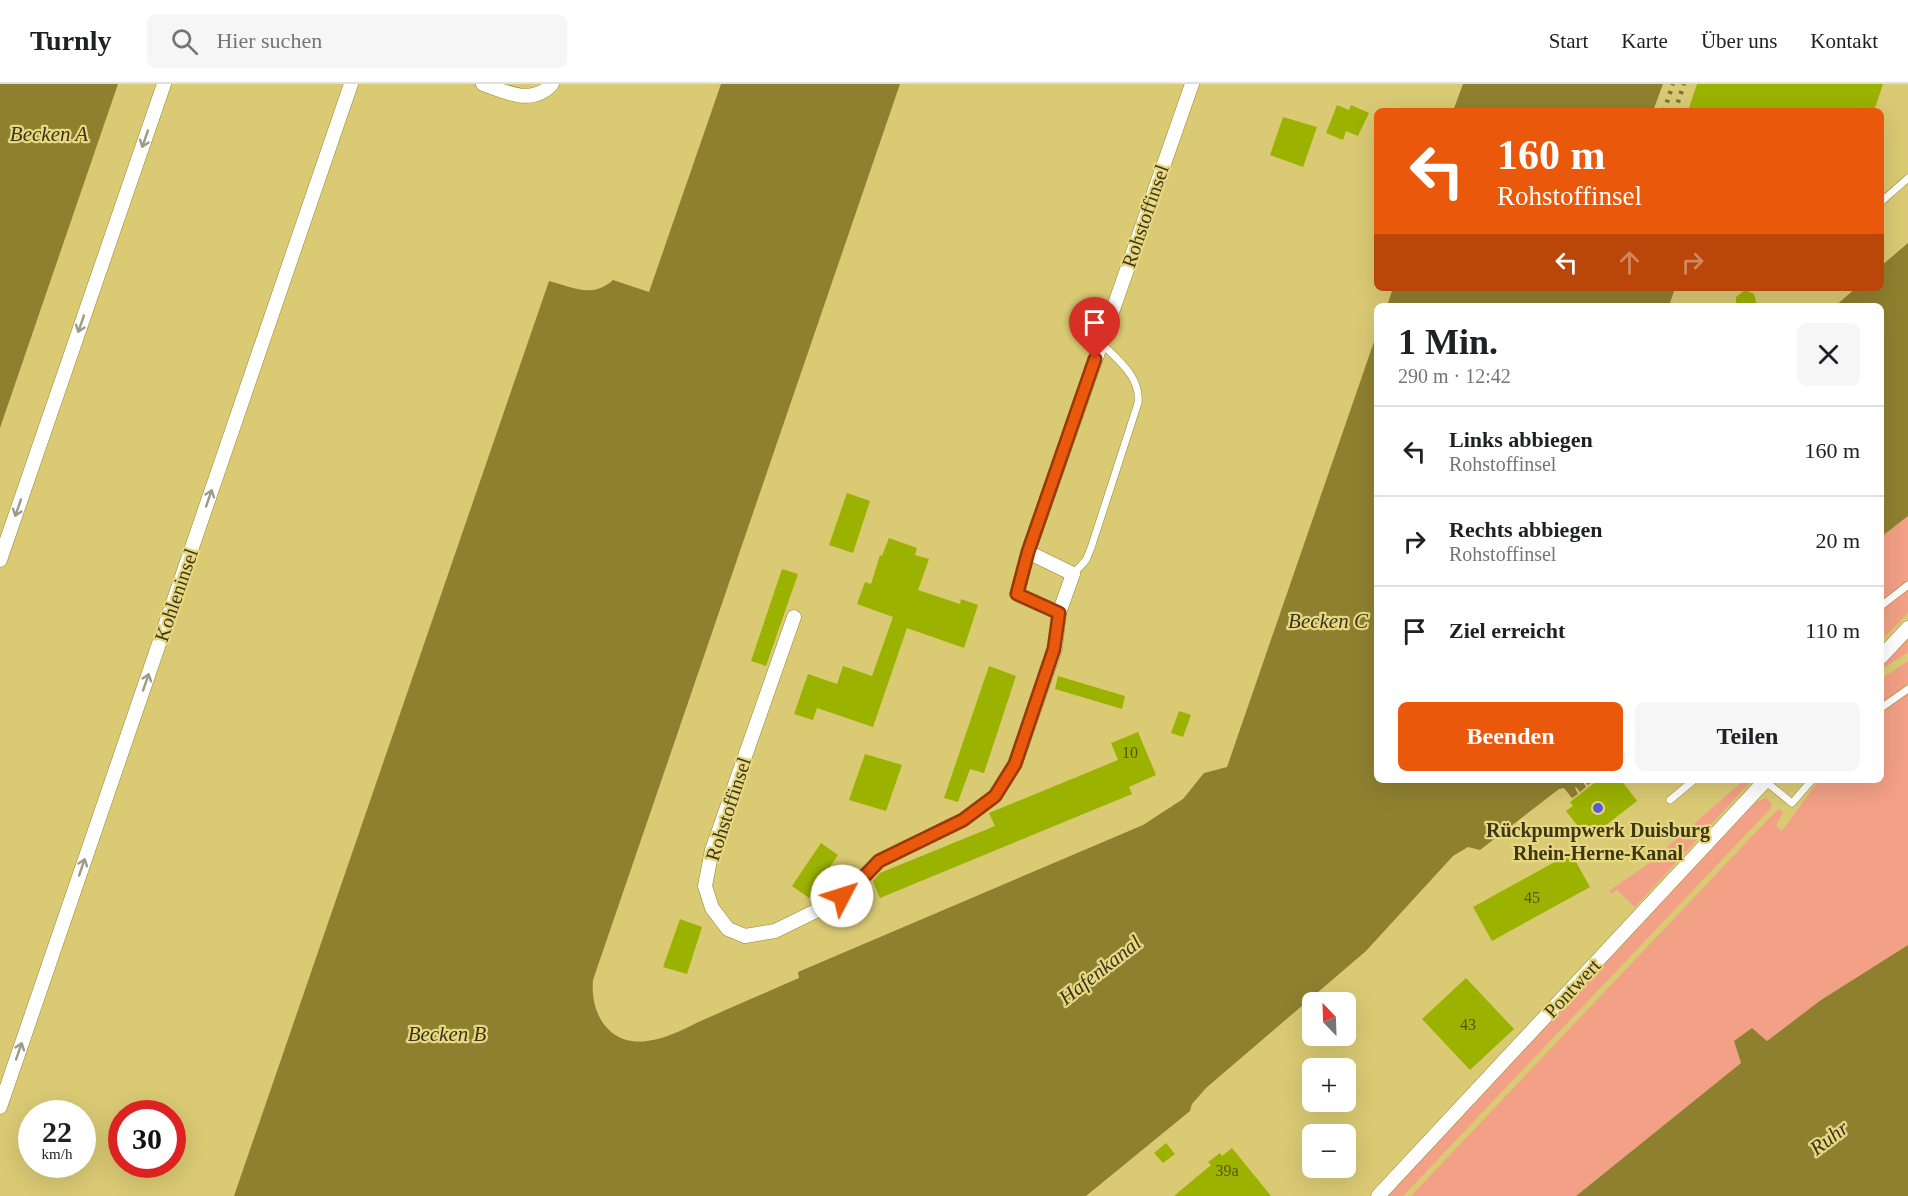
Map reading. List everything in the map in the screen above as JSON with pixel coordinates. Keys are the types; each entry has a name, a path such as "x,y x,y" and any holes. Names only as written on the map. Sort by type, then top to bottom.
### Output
{"street":[{"path":"0,560 164,84"},
{"name":"Kohleninsel","path":"0,1107 351,84"},
{"path":"483,84 522,97 542,93 552,84"},
{"name":"Rohstoffinsel","path":"1059,613 1017,594 1028,552 1192,84"},
{"path":"1028,552 1073,574"},
{"name":"Rohstoffinsel","path":"794,617 712,850 705,886 712,908 728,929 745,936 775,931 828,905 855,886 879,861 963,820 995,796 1015,764 1054,649 1059,613 1073,574"},
{"path":"1884,654 1908,628"},
{"name":"Pontwert","path":"1378,1196 1762,783"}],"lane":[{"path":"1884,199 1908,178"},
{"path":"1073,574 1086,560 1091,548 1140,391 1135,380 1101,343"},
{"path":"1884,604 1908,585"},
{"path":"1884,706 1908,689"},
{"path":"1670,800 1690,783"},
{"path":"1769,783 1792,803 1809,783"}],"shaded area":[{"path":"1908,516 1908,613 1884,638 1884,535"},
{"path":"1908,638 1908,652 1884,668 1884,663"},
{"path":"1908,661 1908,684 1884,701 1884,677"},
{"path":"1908,693 1908,945 1821,1000 1767,1041 1734,1041 1741,1063 1576,1196 1411,1196 1776,811 1780,809 1783,813 1776,826 1782,831 1817,783 1884,783 1884,711"},
{"path":"1741,783 1749,783 1635,907 1617,890 1611,894 1609,891 1648,864"},
{"path":"1766,798 1772,804 1770,809 1403,1196 1387,1196 1754,803"}],"water":[{"name":"Becken A","path":"0,84 118,84 0,428"},
{"path":"721,84 900,84 593,980 595,1005 599,1016 612,1033 634,1041 647,1041 676,1033 799,978 798,972 1143,825 1183,799 1204,773 1227,767 1374,342 1374,783 1584,783 1586,787 1580,792 1576,787 1578,794 1572,798 1564,788 1559,789 1480,850 1468,847 1453,856 1366,951 1318,992 1302,992 1302,1006 1206,1088 1192,1104 1190,1111 1086,1196 234,1196 549,281 590,290 605,286 613,280 649,292"},
{"path":"1463,84 1663,84 1654,108 1454,108"},
{"path":"1908,243 1908,516 1884,535 1884,303 1838,303 1852,291 1884,291 1884,263"},
{"path":"1392,291 1674,291 1670,303 1388,303"},
{"name":"Ruhr","path":"1908,945 1908,1196 1576,1196 1741,1063 1734,1041 1752,1028 1767,1041 1821,1000"}],"building":[{"path":"1697,84 1883,84 1875,108 1689,108"},
{"path":"1337,105 1349,110 1351,105 1369,113 1358,136 1346,131 1343,140 1326,133"},
{"path":"1283,117 1317,127 1303,167 1270,155"},
{"path":"1747,291 1754,294 1756,303 1736,303 1736,297"},
{"path":"847,493 870,501 853,553 829,545"},
{"path":"889,538 917,548 915,555 929,559 918,590 960,604 961,599 978,605 964,648 907,628 873,727 817,708 813,720 794,714 808,674 837,684 843,666 872,676 893,617 857,604 865,582 871,584 880,555 882,556"},
{"path":"782,569 798,574 766,666 751,661"},
{"path":"989,666 1016,676 984,773 970,769 958,802 944,798"},
{"path":"1058,676 1125,696 1122,709 1055,689"},
{"path":"1179,711 1191,715 1183,737 1171,733"},
{"path":"1138,732 1156,775 1129,787 1132,794 880,898 873,881 880,873 995,826 989,813 1118,760 1111,743"},
{"path":"865,754 902,765 886,811 849,800"},
{"name":"Rückpumpwerk Duisburg Rhein-Herne-Kanal","path":"1594,783 1623,783 1637,801 1588,839 1566,811 1573,806 1570,802"},
{"path":"821,843 838,855 809,898 792,886"},
{"path":"1571,853 1590,887 1492,941 1473,907"},
{"path":"680,919 702,927 687,974 663,967"},
{"path":"1466,978 1514,1029 1470,1070 1422,1019"},
{"path":"1166,1143 1175,1154 1163,1163 1154,1153"},
{"path":"1232,1148 1271,1196 1174,1196 1211,1165 1208,1162 1220,1153 1222,1156"}],"railway":[{"path":"1665,108 1673,84"},
{"path":"1676,108 1684,84"}],"place":[{"name":"Rückpumpwerk Duisburg Rhein-Herne-Kanal","path":"1598,808"}],"route":[{"path":"842,896 879,861 963,820 995,796 1015,764 1054,649 1059,613 1017,594 1028,552 1095,359"}],"water label":[{"name":"Becken C","path":"1328,621"},
{"name":"Hafenkanal","path":"1100,970"},
{"name":"Becken B","path":"447,1034"}]}
